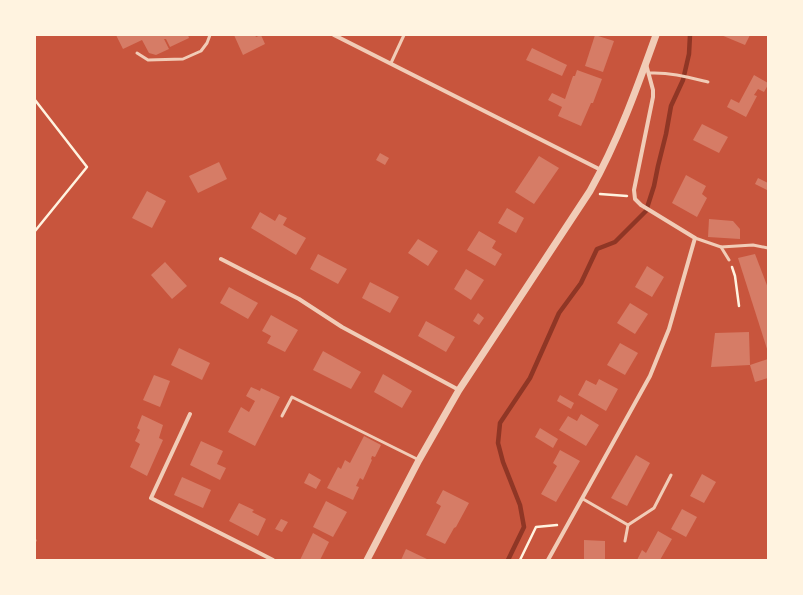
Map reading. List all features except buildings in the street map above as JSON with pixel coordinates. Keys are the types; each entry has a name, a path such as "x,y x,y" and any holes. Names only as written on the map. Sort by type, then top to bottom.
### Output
{"street":[{"path":"334,35 602,170"},
{"path":"366,560 419,460 459,390 590,191 602,170 619,133 656,35"},
{"path":"548,560 570,523 650,376 669,329 695,238 641,205 635,199 635,180 654,90 646,63"},
{"path":"221,259 299,299 342,327 459,390"},
{"path":"190,414 151,498 273,560"}],"lane":[{"path":"137,53 148,60 183,59 201,50 207,43 210,35"},
{"path":"391,64 404,35"},
{"path":"649,73 675,74 708,82"},
{"path":"695,238 720,247 753,245 768,248"},
{"path":"720,247 729,260"},
{"path":"282,416 292,397 419,460"},
{"path":"624,542 628,525 654,508 671,475"},
{"path":"583,499 628,525"}],"path":[{"path":"35,100 87,167 35,230"},
{"path":"590,191 602,195 634,195"},
{"path":"729,260 735,276 739,306"},
{"path":"520,560 536,527 570,523"}],"waterway":[{"path":"508,560 524,527 520,505 503,462 498,443 500,423 530,378 559,313 581,283 597,249 615,242 646,211 654,186 671,106 683,80 689,54 690,35"}]}
